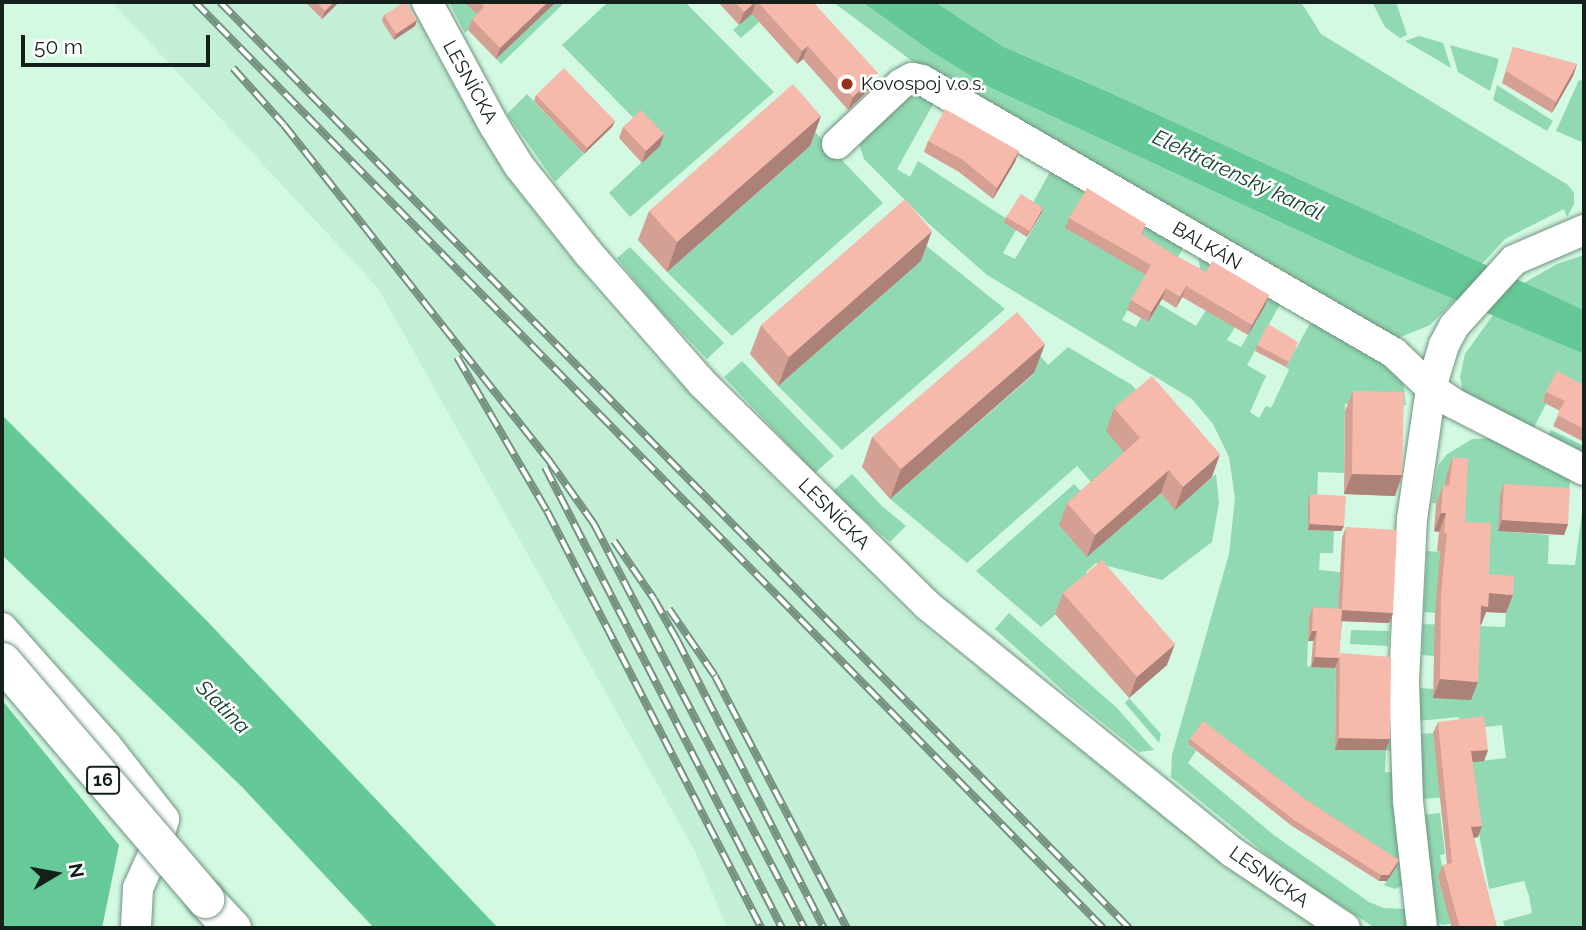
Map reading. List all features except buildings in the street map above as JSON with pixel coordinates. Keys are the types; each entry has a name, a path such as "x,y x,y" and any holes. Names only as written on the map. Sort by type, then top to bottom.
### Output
{"main road":[{"name":"16","path":"2,661 232,928"}],"street":[{"name":"LESNÍCKA","path":"427,2 519,166 589,254 702,383 927,605 1231,852 1345,928"},
{"name":"BALKÁN","path":"838,144 901,84 912,78 922,80 1394,353 1431,388 1480,418 1584,470"},
{"path":"1422,928 1408,801 1404,681 1412,519 1431,388 1444,345 1465,313 1514,260 1584,230"},
{"path":"2,628 107,745 164,818 158,846 138,888 136,928"}],"shaded area":[{"path":"112,2 411,2 430,35 426,38 509,179 624,325 811,518 906,611 975,671 978,668 1263,893 1321,928 727,928 695,851 378,288"},
{"path":"449,2 497,2 465,33"},
{"path":"556,2 565,2 501,64 496,59"},
{"path":"608,2 685,2 774,92 630,217 609,193 660,145 562,45"},
{"path":"765,2 782,2 741,38 733,30"},
{"path":"833,2 862,2 932,52 989,87 1364,261 1456,299 1430,325 1396,339 920,67"},
{"path":"935,2 1301,2 1321,34 1568,185 1574,193 1574,204 1567,217 1564,209 1505,239 1482,264 1104,90 1004,47"},
{"path":"1372,2 1396,2 1407,35 1400,38 1385,27"},
{"path":"1419,36 1443,43 1451,68 1405,41"},
{"path":"1450,45 1499,59 1490,91 1458,72"},
{"path":"1579,80 1584,81 1584,143 1556,131"},
{"path":"1497,85 1553,121 1547,131 1493,100"},
{"path":"911,87 935,101 897,169 910,177 918,161 1007,219 1016,230 1003,253 1015,259 1041,215 1030,208 1051,170 1183,248 1173,266 1131,304 1122,320 1136,327 1141,318 1148,322 1159,304 1196,326 1206,310 1235,327 1227,340 1241,347 1265,306 1202,282 1198,256 1280,304 1247,365 1266,376 1250,412 1259,418 1266,406 1271,408 1289,370 1286,367 1314,316 1391,363 1403,380 1406,405 1345,404 1344,473 1318,472 1317,501 1309,501 1308,530 1334,531 1333,553 1320,553 1319,570 1340,572 1338,618 1309,618 1307,666 1334,668 1336,664 1335,750 1386,750 1393,668 1392,750 1386,751 1385,772 1398,773 1404,885 1395,889 1384,885 1397,866 1188,744 1196,751 1188,763 1275,836 1369,902 1384,908 1405,909 1416,928 1375,928 1282,867 1171,777 1172,755 1229,554 1235,498 1229,457 1213,424 1192,399 987,275 928,223 864,159 858,141"},
{"path":"527,94 584,154 555,182 507,114"},
{"path":"793,109 883,203 732,336 667,272 810,146"},
{"path":"892,211 929,248 1005,309 842,450 778,386 921,261"},
{"path":"630,247 724,343 707,359 655,305 617,258"},
{"path":"1584,255 1584,310 1524,283 1557,264"},
{"path":"1493,315 1584,354 1584,398 1557,383 1533,429 1463,394 1460,377 1465,354"},
{"path":"1010,321 1048,365 1068,347 1132,385 1143,398 1132,461 1098,490 1077,466 967,563 890,499 1034,374"},
{"path":"742,361 834,456 815,473 724,377"},
{"path":"1551,430 1584,446 1584,454 1548,436"},
{"path":"1494,438 1571,473 1568,499 1498,531 1549,535 1548,564 1575,565 1584,497 1584,928 1505,928 1503,921 1532,913 1529,896 1524,881 1489,889 1472,795 1423,799 1419,734 1433,733 1437,766 1506,758 1502,725 1461,730 1459,717 1418,721 1420,688 1433,689 1434,698 1471,699 1473,659 1422,655 1423,624 1505,627 1507,594 1459,541 1460,506 1432,503 1438,466 1446,455 1472,439"},
{"path":"852,474 881,505 906,526 890,542 832,492"},
{"path":"1216,474 1219,503 1212,542 1162,580 1096,563 1086,572 1094,581 1041,627 976,571 1074,484 1088,499 1087,557 1161,493 1175,509"},
{"path":"1427,551 1440,552 1437,613 1424,612"},
{"path":"1009,613 1117,708 1154,750 1139,752 1068,695 995,629"},
{"path":"1351,630 1389,631 1388,646 1350,644"},
{"path":"1129,698 1161,734 1159,743 1125,703"},
{"path":"2,700 119,845 102,928 2,928"},
{"path":"1440,813 1445,854 1440,855 1444,875 1438,877 1451,924 1444,925 1438,923 1430,883 1423,815"}],"water":[{"name":"Elektrárenský kanál","path":"862,2 935,2 1004,47 1104,90 1584,310 1584,354 1364,261 989,87 932,52"},
{"name":"Slatina","path":"2,415 207,621 498,928 374,928 243,788 2,555"}],"railway":[{"path":"195,2 1103,928"},
{"path":"220,2 1129,928"},
{"path":"233,68 284,125 548,459 594,524 804,928"},
{"path":"457,357 547,511 761,928"},
{"path":"545,467 782,928"},
{"path":"614,541 654,599 677,640 824,928"},
{"path":"669,609 715,676 847,928"}],"place":[{"name":"Kovospoj v.o.s.","path":"847,84"}]}
